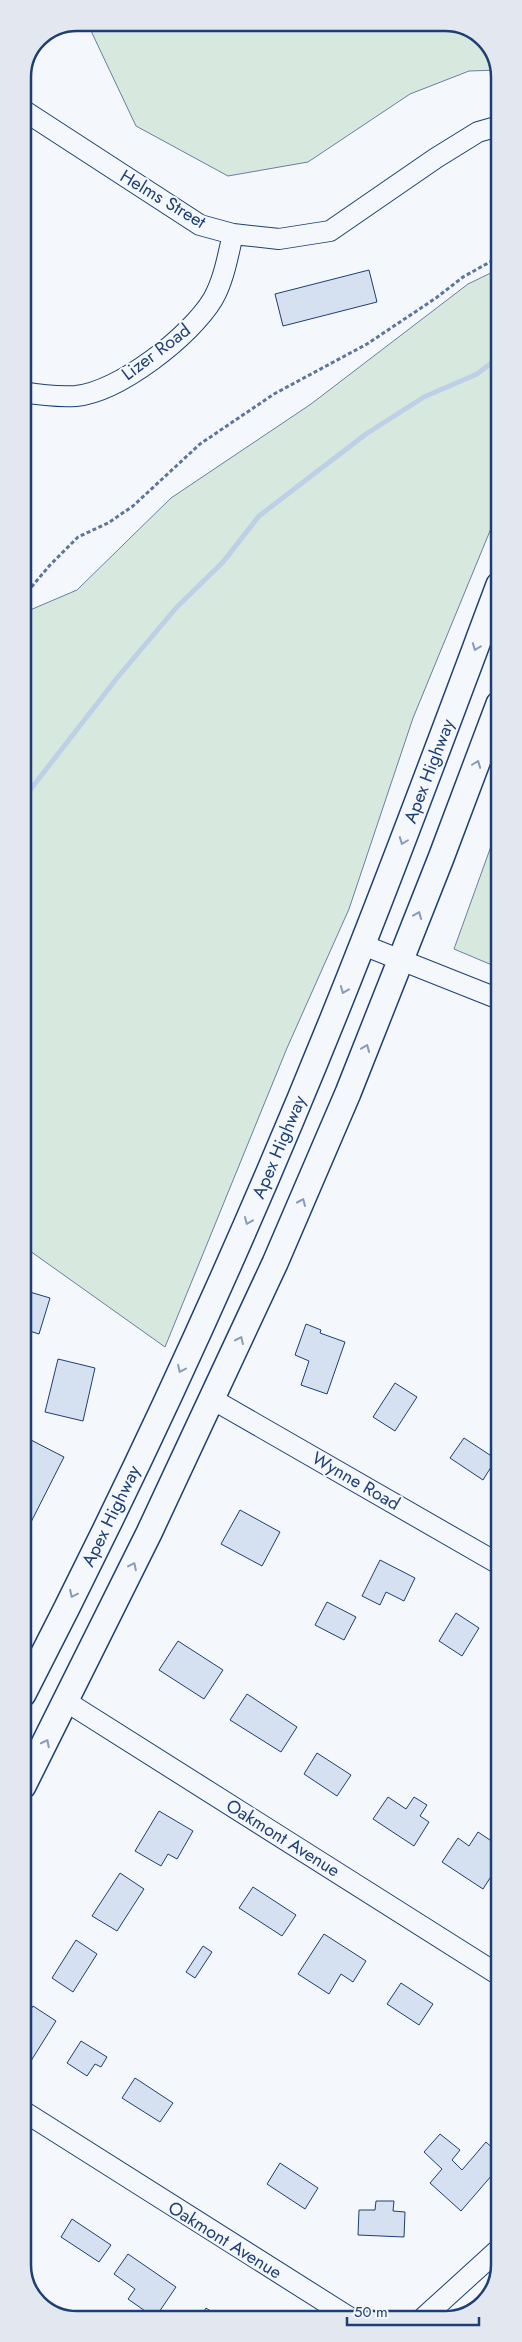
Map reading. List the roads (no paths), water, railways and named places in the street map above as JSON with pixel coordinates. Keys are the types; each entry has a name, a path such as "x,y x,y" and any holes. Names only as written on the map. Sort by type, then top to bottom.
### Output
{"main road":[{"name":"Apex Highway","path":"31,1678 120,1497 234,1253 363,945 491,606"},
{"path":"31,1771 67,1702 212,1399 316,1171 400,961 491,725"}],"street":[{"name":"Helms Street","path":"31,116 200,225 233,234 279,239 330,232 436,158 478,132 491,128"},
{"name":"Lizer Road","path":"31,393 46,396 77,396 110,386 157,356 185,335 213,299 226,264 233,234"},
{"path":"363,945 491,996"},
{"name":"Wynne Road","path":"212,1399 491,1559"},
{"name":"Oakmont Avenue","path":"67,1702 491,1970"},
{"name":"Oakmont Avenue","path":"31,2116 339,2311"},
{"path":"431,2311 491,2257"}],"waterway":[{"path":"31,789 117,678 176,608 223,562 259,516 366,434 424,397 477,374 491,363"}]}
